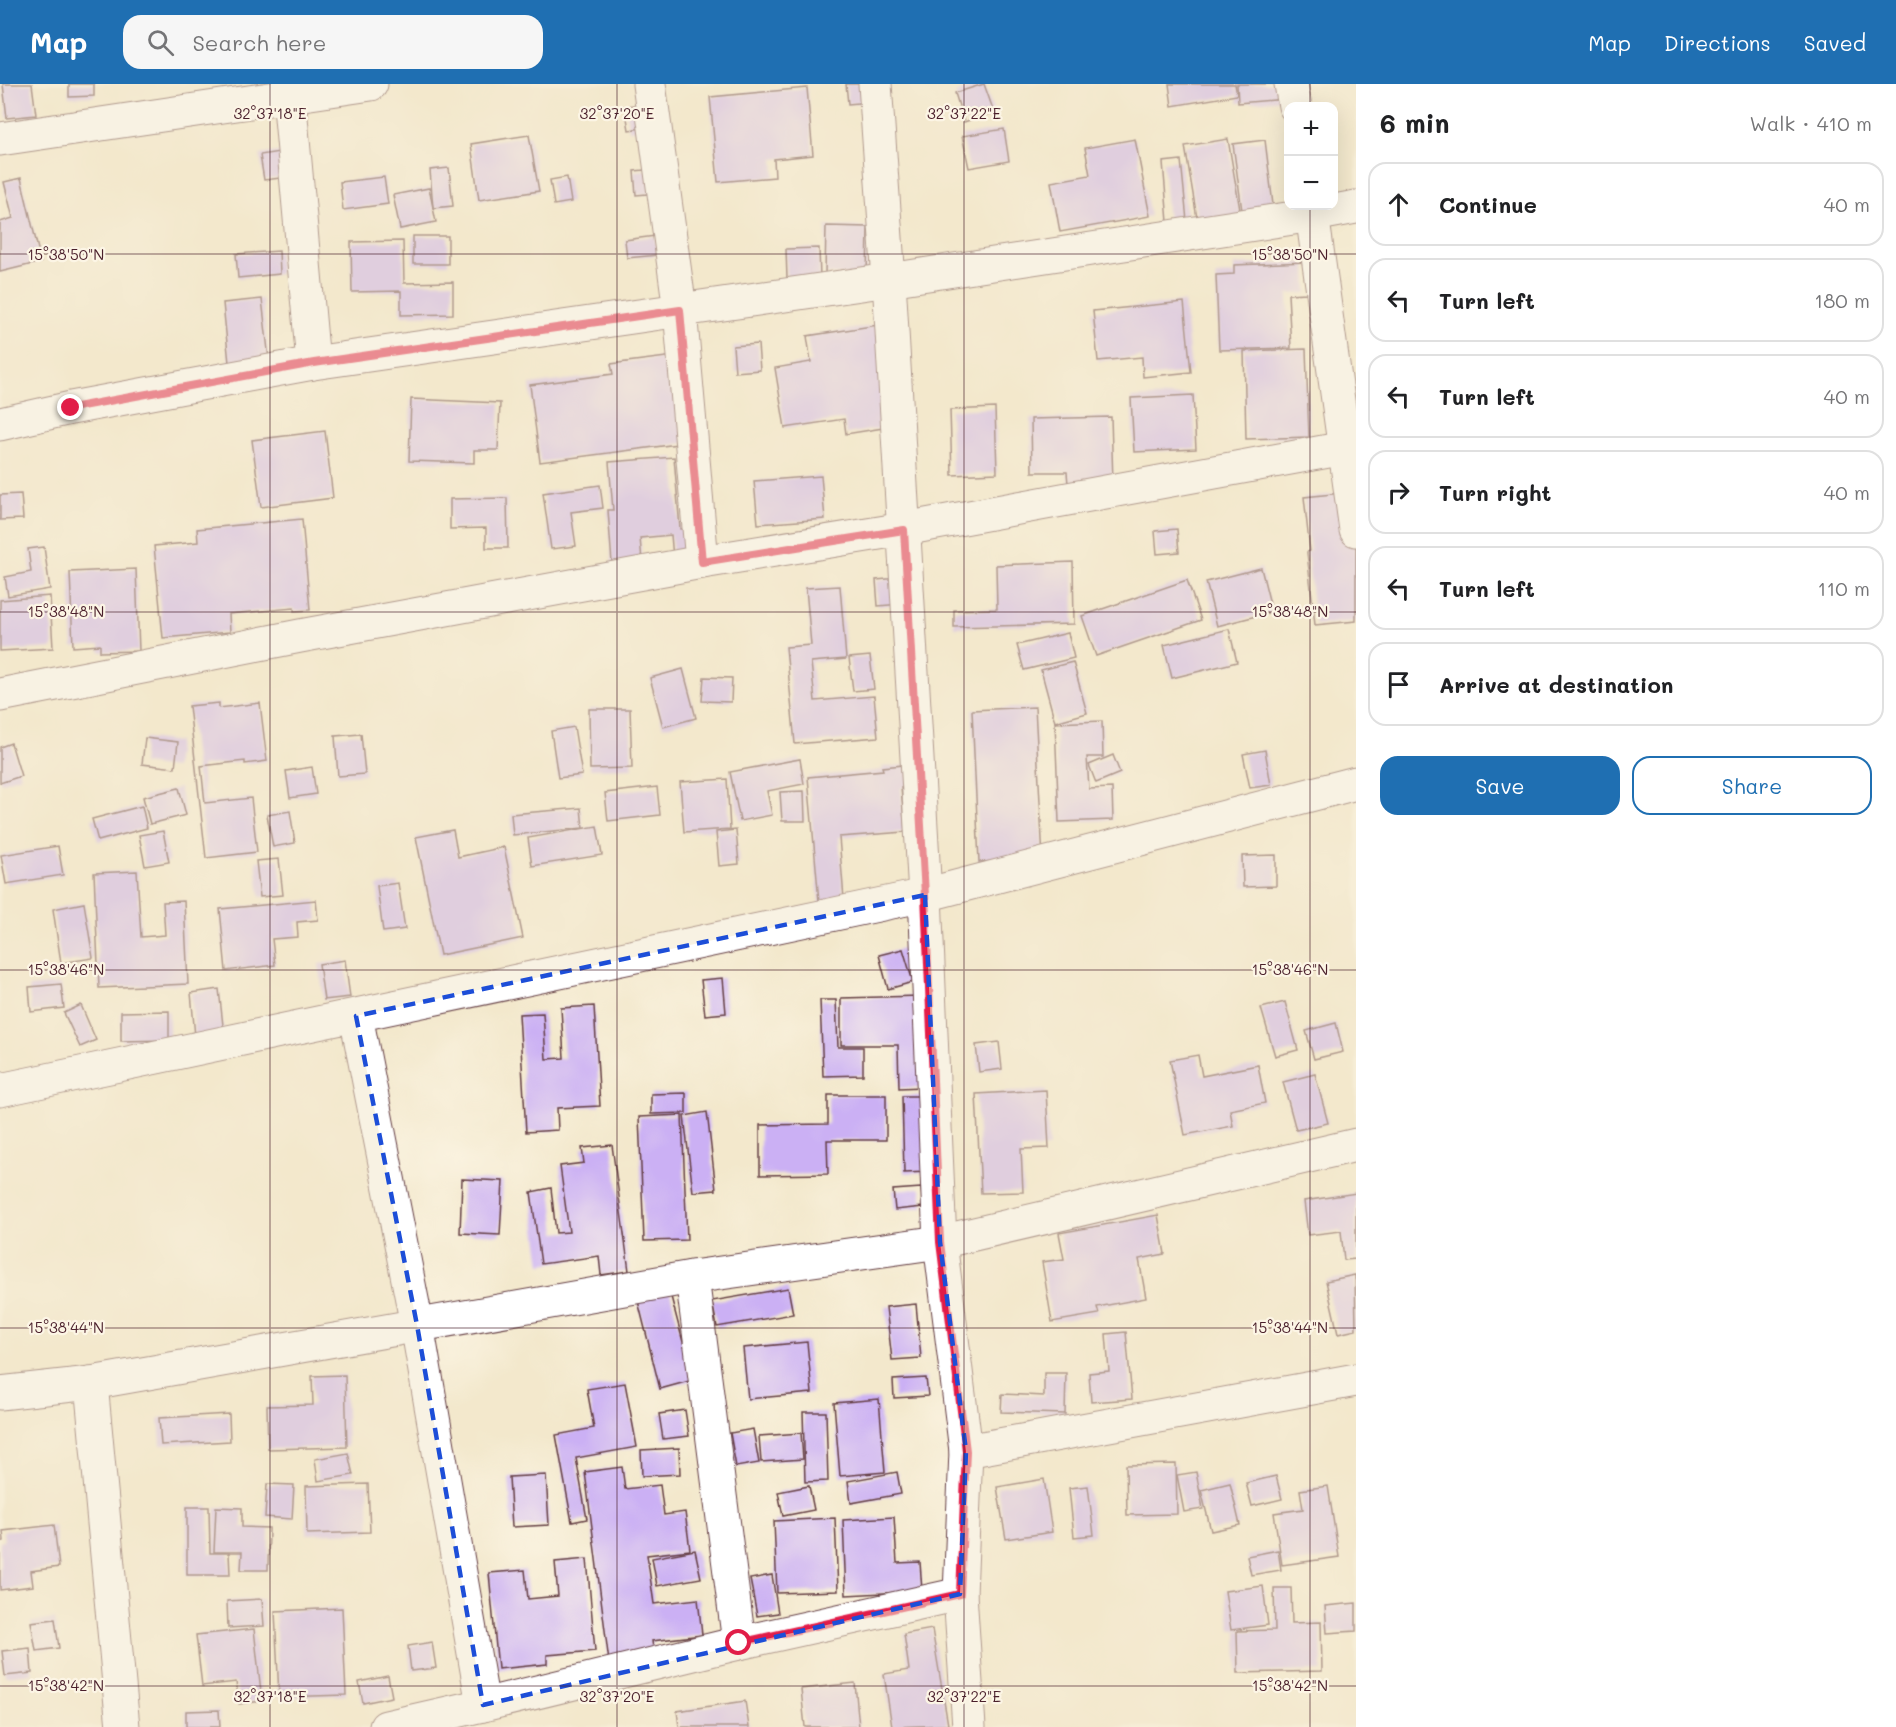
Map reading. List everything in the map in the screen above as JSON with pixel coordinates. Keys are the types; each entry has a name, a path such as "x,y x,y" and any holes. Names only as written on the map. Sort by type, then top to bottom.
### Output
{"street":[{"path":"0,140 289,90 370,84"},
{"path":"649,84 680,310 702,562"},
{"path":"875,84 890,280 925,895 940,1242 966,1451 960,1594 969,1727"},
{"path":"1291,84 1294,102"},
{"path":"289,90 314,363"},
{"path":"1338,208 1356,207"},
{"path":"0,424 83,406 314,363 890,280 1312,210 1350,447 1356,530"},
{"path":"0,695 300,636 702,562 904,530 1350,447"},
{"path":"0,1090 925,895 1356,783"},
{"path":"356,1016 417,1325 483,1706"},
{"path":"0,1393 91,1383 692,1276 940,1242 1356,1145"},
{"path":"692,1276 739,1643"},
{"path":"966,1451 1356,1380"},
{"path":"91,1383 123,1727"},
{"path":"386,1727 483,1706 739,1643 960,1594"}],"highlighted area":[{"path":"925,895 940,1242 966,1451 960,1594 483,1705 417,1325 356,1016"}],"building":[{"path":"3,84 32,84 36,115 7,118"},
{"path":"69,84 94,84 94,96 69,97"},
{"path":"846,84 869,84 870,102 848,104"},
{"path":"984,84 994,112 964,122 955,93"},
{"path":"1169,84 1235,84 1237,95 1172,106"},
{"path":"1237,84 1284,84 1286,99 1238,103"},
{"path":"807,88 813,155 774,159 775,177 718,182 710,97"},
{"path":"647,104 650,127 629,130 625,106"},
{"path":"1004,129 1009,161 969,168 962,136"},
{"path":"529,135 539,191 479,200 471,144"},
{"path":"1135,139 1150,216 1060,232 1051,182 1090,175 1085,148"},
{"path":"1228,139 1241,216 1198,224 1185,146"},
{"path":"1265,140 1274,213 1243,218 1233,144"},
{"path":"285,151 289,177 264,180 260,155"},
{"path":"1181,160 1187,221 1168,222 1163,162"},
{"path":"449,168 453,206 433,208 430,170"},
{"path":"656,169 659,193 636,195 634,171"},
{"path":"384,177 388,204 343,210 340,182"},
{"path":"567,177 571,202 554,205 550,180"},
{"path":"21,178 41,262 0,272 0,222 13,218 4,182"},
{"path":"429,188 436,222 400,229 393,195"},
{"path":"826,226 868,227 867,276 825,274"},
{"path":"413,236 448,236 448,264 413,264"},
{"path":"655,236 657,255 627,258 625,240"},
{"path":"403,241 404,283 453,282 453,314 401,315 401,291 352,292 351,242"},
{"path":"819,248 820,278 787,279 786,249"},
{"path":"279,251 280,274 238,278 236,254"},
{"path":"1306,262 1307,293 1288,294 1291,348 1219,350 1216,275 1234,274 1234,265"},
{"path":"262,299 270,368 230,373 223,303"},
{"path":"1184,302 1191,372 1143,377 1142,357 1098,361 1093,311"},
{"path":"878,325 889,427 846,434 844,419 785,428 775,368 811,362 807,336"},
{"path":"758,344 760,370 735,372 733,346"},
{"path":"1306,349 1309,437 1246,439 1244,351"},
{"path":"674,356 685,443 540,462 530,385 613,374 611,364"},
{"path":"1193,395 1196,449 1134,452 1131,398"},
{"path":"411,399 500,403 498,450 474,450 474,463 409,461"},
{"path":"995,408 997,473 952,475 950,410"},
{"path":"1111,417 1113,483 1068,484 1067,472 1032,472 1031,419"},
{"path":"325,431 333,498 261,507 252,440"},
{"path":"674,457 680,529 697,528 699,557 673,558 671,535 640,538 642,561 612,563 608,510 613,510 609,462"},
{"path":"821,476 825,519 758,524 754,481"},
{"path":"600,485 603,508 571,512 576,546 551,549 543,493"},
{"path":"1342,493 1356,541 1356,621 1315,625 1304,497"},
{"path":"21,494 23,519 0,520 0,495"},
{"path":"507,498 508,548 486,548 486,528 450,529 450,499"},
{"path":"302,519 310,610 294,611 294,608 229,614 230,632 163,638 154,546 198,542 197,529"},
{"path":"1177,529 1179,552 1157,554 1155,531"},
{"path":"44,547 50,589 8,596 5,577 31,572 28,549"},
{"path":"1073,562 1074,624 954,627 954,610 997,609 996,565"},
{"path":"1261,568 1272,612 1217,626 1206,582"},
{"path":"136,569 139,651 100,652 100,645 73,647 70,572"},
{"path":"899,578 901,604 878,606 876,580"},
{"path":"1187,580 1201,620 1096,656 1082,616"},
{"path":"840,586 846,659 811,662 815,701 874,696 878,737 795,744 786,647 811,645 806,588"},
{"path":"50,596 53,648 0,651 0,600"},
{"path":"1229,629 1237,662 1172,678 1164,645"},
{"path":"1068,633 1074,658 1024,670 1017,645"},
{"path":"870,656 874,689 853,691 849,658"},
{"path":"1073,662 1087,713 1055,722 1041,670"},
{"path":"683,669 696,718 663,727 650,678"},
{"path":"704,677 732,678 731,702 702,701"},
{"path":"219,703 219,708 260,703 267,761 201,766 205,803 251,798 257,852 206,858 189,706"},
{"path":"1035,707 1043,859 979,862 972,710"},
{"path":"589,709 630,709 632,768 590,769"},
{"path":"1102,721 1103,757 1087,757 1089,789 1112,788 1113,820 1059,822 1055,723"},
{"path":"574,727 582,775 558,778 551,731"},
{"path":"361,734 365,774 338,776 335,736"},
{"path":"145,738 178,742 175,768 142,764"},
{"path":"11,743 21,776 0,783 0,747"},
{"path":"1265,750 1271,785 1250,788 1243,754"},
{"path":"1113,755 1120,773 1096,783 1089,765"},
{"path":"800,759 804,784 767,791 772,815 740,821 730,772"},
{"path":"914,764 916,786 901,788 905,832 839,837 845,911 820,913 808,777 883,770 882,767"},
{"path":"312,767 316,794 290,798 286,771"},
{"path":"727,779 730,829 684,832 680,782"},
{"path":"657,787 660,815 608,821 605,793"},
{"path":"179,788 186,815 150,824 143,797"},
{"path":"804,791 805,821 782,821 780,792"},
{"path":"142,806 147,828 98,841 92,819"},
{"path":"581,808 583,828 513,835 511,814"},
{"path":"290,811 295,843 273,847 267,815"},
{"path":"597,826 602,855 532,866 528,838"},
{"path":"453,830 458,857 504,847 523,938 440,955 416,837"},
{"path":"736,830 739,864 719,866 716,832"},
{"path":"163,831 169,862 145,866 139,835"},
{"path":"58,846 63,875 6,884 1,855"},
{"path":"1276,855 1276,886 1243,887 1242,856"},
{"path":"279,859 283,895 260,897 256,861"},
{"path":"137,871 141,937 165,935 163,902 184,901 188,984 99,988 94,873"},
{"path":"398,883 405,929 383,932 377,886"},
{"path":"316,900 318,920 297,922 298,937 272,939 275,965 226,971 220,909"},
{"path":"84,903 93,958 61,963 53,909"},
{"path":"903,949 913,982 888,989 879,955"},
{"path":"345,960 350,997 324,1000 319,964"},
{"path":"723,978 726,1013 705,1015 701,980"},
{"path":"61,984 64,1008 31,1012 29,987"},
{"path":"219,989 225,1044 196,1047 191,993"},
{"path":"921,996 923,1087 899,1088 898,1045 841,1045 841,998"},
{"path":"820,1000 836,1000 838,1047 863,1047 863,1075 823,1076"},
{"path":"1285,1002 1298,1050 1275,1056 1261,1008"},
{"path":"81,1005 96,1040 80,1047 64,1013"},
{"path":"594,1006 600,1106 557,1108 558,1130 526,1132 519,1014 543,1013 546,1059 564,1058 561,1008"},
{"path":"169,1011 169,1040 121,1041 121,1012"},
{"path":"1336,1023 1343,1052 1314,1059 1306,1031"},
{"path":"999,1042 1002,1069 979,1072 976,1045"},
{"path":"1198,1055 1202,1076 1258,1065 1265,1103 1230,1110 1233,1126 1185,1135 1170,1060"},
{"path":"1315,1074 1328,1123 1296,1130 1283,1082"},
{"path":"1046,1090 1049,1148 1021,1149 1023,1192 981,1193 976,1094"},
{"path":"686,1093 686,1113 651,1114 651,1094"},
{"path":"828,1095 886,1095 886,1140 827,1140 828,1174 760,1175 760,1125 828,1124"},
{"path":"902,1096 925,1096 928,1172 904,1173"},
{"path":"707,1112 716,1190 693,1192 684,1116"},
{"path":"682,1115 687,1240 644,1241 639,1117"},
{"path":"612,1145 629,1271 601,1275 599,1256 541,1264 531,1192 551,1188 556,1233 569,1232 560,1166 584,1163 582,1148"},
{"path":"462,1179 503,1181 500,1235 460,1233"},
{"path":"921,1188 923,1207 895,1210 893,1190"},
{"path":"1356,1193 1356,1259 1344,1260 1341,1231 1308,1235 1304,1201"},
{"path":"1158,1215 1165,1254 1139,1259 1146,1298 1097,1307 1099,1314 1052,1322 1042,1262 1064,1259 1059,1233"},
{"path":"1355,1275 1356,1330 1338,1334 1326,1281"},
{"path":"788,1288 793,1314 717,1327 712,1301"},
{"path":"669,1289 693,1380 660,1389 637,1297"},
{"path":"916,1304 921,1358 892,1360 886,1307"},
{"path":"1126,1332 1132,1399 1091,1402 1089,1373 1109,1371 1106,1334"},
{"path":"807,1342 812,1393 748,1399 743,1348"},
{"path":"1044,1373 1066,1373 1065,1414 1001,1412 1002,1394 1044,1396"},
{"path":"345,1375 347,1447 268,1449 267,1406 313,1405 312,1376"},
{"path":"926,1378 928,1396 894,1398 893,1380"},
{"path":"625,1383 637,1447 576,1458 587,1519 572,1522 556,1435 594,1428 587,1389"},
{"path":"879,1399 885,1472 840,1476 834,1403"},
{"path":"685,1410 689,1436 663,1439 659,1414"},
{"path":"803,1412 826,1412 828,1481 805,1482"},
{"path":"229,1414 230,1441 161,1445 159,1418"},
{"path":"753,1429 759,1463 736,1467 730,1433"},
{"path":"801,1433 803,1459 761,1462 759,1436"},
{"path":"679,1448 680,1474 642,1476 641,1450"},
{"path":"348,1453 353,1475 318,1481 315,1459"},
{"path":"1176,1464 1177,1514 1127,1515 1126,1465"},
{"path":"622,1467 625,1489 660,1485 664,1515 685,1512 690,1550 647,1555 654,1604 698,1599 702,1635 652,1641 654,1656 609,1662 585,1472"},
{"path":"897,1472 901,1494 851,1503 848,1481"},
{"path":"1196,1472 1203,1509 1184,1512 1177,1475"},
{"path":"546,1475 549,1525 512,1527 509,1477"},
{"path":"1276,1476 1282,1499 1252,1506 1246,1483"},
{"path":"1044,1479 1052,1532 1006,1539 997,1487"},
{"path":"1230,1483 1240,1525 1211,1531 1201,1490"},
{"path":"267,1484 294,1485 292,1519 265,1517"},
{"path":"368,1484 370,1532 307,1534 306,1486"},
{"path":"809,1486 814,1510 783,1516 778,1492"},
{"path":"1088,1486 1094,1535 1074,1537 1069,1488"},
{"path":"1328,1486 1339,1557 1282,1565 1274,1513 1303,1509 1300,1490"},
{"path":"187,1507 209,1507 210,1553 229,1553 230,1575 187,1575"},
{"path":"216,1507 242,1508 242,1527 269,1528 268,1570 241,1570 242,1552 214,1552"},
{"path":"894,1517 897,1563 920,1562 922,1591 846,1595 843,1520"},
{"path":"835,1518 838,1591 777,1593 774,1521"},
{"path":"54,1525 59,1567 31,1571 33,1586 0,1590 0,1542 4,1541 3,1531"},
{"path":"695,1550 701,1578 657,1586 652,1558"},
{"path":"1278,1550 1281,1570 1251,1575 1247,1556"},
{"path":"587,1559 595,1651 547,1655 547,1664 498,1669 489,1573 525,1570 528,1599 558,1596 555,1562"},
{"path":"772,1575 778,1613 757,1616 750,1579"},
{"path":"1263,1586 1268,1625 1231,1630 1225,1591"},
{"path":"1274,1588 1291,1588 1292,1623 1321,1622 1322,1671 1238,1673 1237,1631 1275,1630"},
{"path":"262,1599 264,1626 228,1628 227,1601"},
{"path":"1356,1603 1356,1631 1327,1633 1325,1606"},
{"path":"342,1608 346,1695 279,1697 275,1611"},
{"path":"55,1619 59,1648 36,1651 31,1622"},
{"path":"254,1629 262,1701 239,1704 236,1682 202,1686 196,1635"},
{"path":"932,1629 948,1725 892,1727 884,1674 909,1670 904,1634"},
{"path":"432,1642 436,1668 411,1671 408,1646"},
{"path":"30,1648 32,1673 5,1676 2,1651"},
{"path":"388,1676 392,1697 363,1703 359,1682"},
{"path":"855,1683 859,1727 805,1727 801,1689"},
{"path":"745,1701 749,1727 679,1727 677,1711"},
{"path":"219,1710 220,1727 186,1727 186,1711"}],"route":[{"path":"71,408 314,363 680,310 702,562 904,530 925,895 940,1242 966,1451 960,1594 739,1643"}]}
